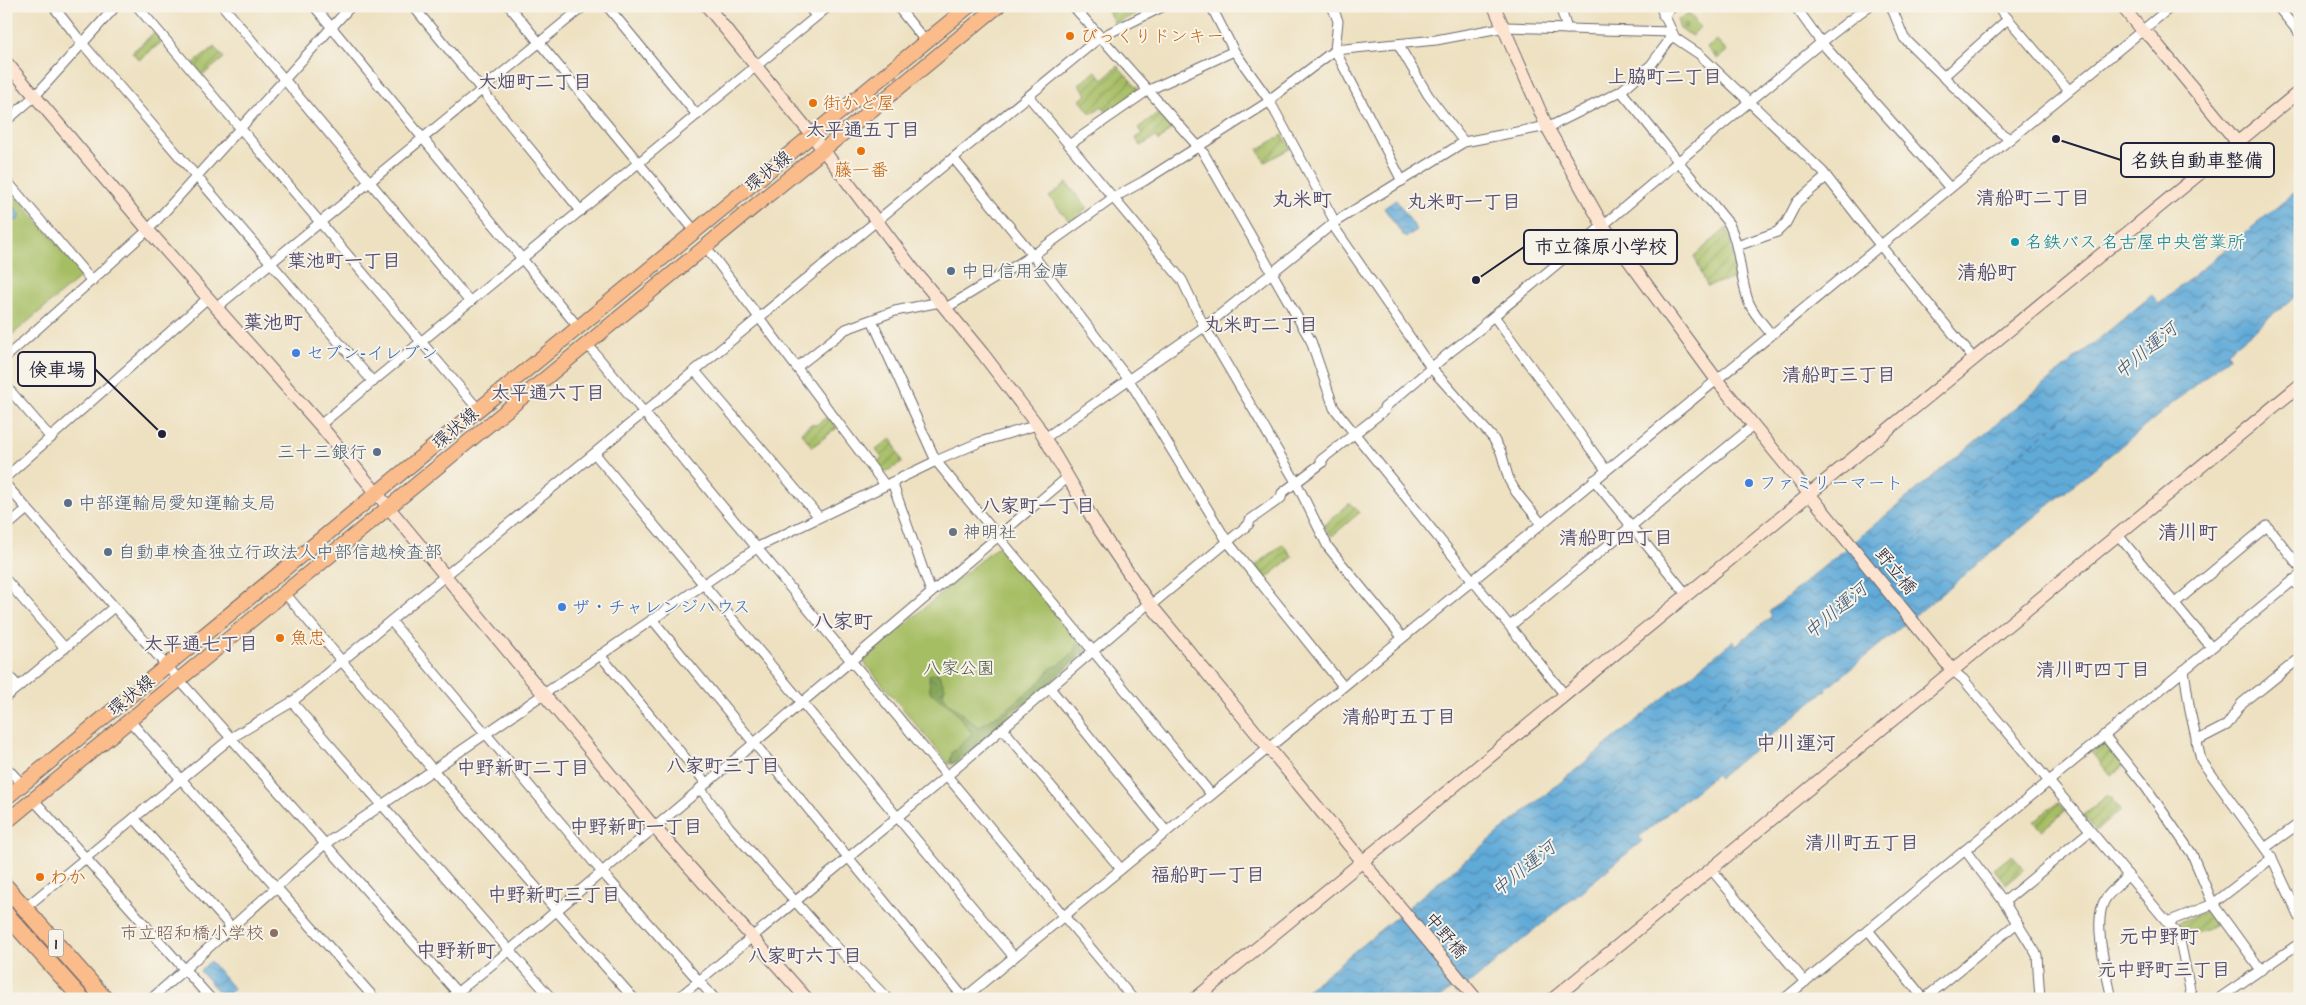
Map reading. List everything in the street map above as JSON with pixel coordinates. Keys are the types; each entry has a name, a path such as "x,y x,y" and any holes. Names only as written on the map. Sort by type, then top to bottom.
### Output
{"highway":[{"name":"1","path":"6,887 105,999"},
{"name":"1","path":"8,919 81,998"}],"main road":[{"name":"環状線","path":"6,798 969,6"},
{"name":"環状線","path":"6,822 998,6"}],"street":[{"path":"53,6 82,43 373,382"},
{"path":"6,121 35,96 116,6"},
{"path":"137,6 478,409"},
{"path":"223,6 470,302"},
{"path":"314,6 579,328"},
{"path":"6,357 148,230 352,6"},
{"path":"413,6 581,210"},
{"path":"509,6 695,232"},
{"path":"6,477 213,302 271,263 584,6"},
{"path":"607,6 697,115"},
{"name":"中野橋","path":"707,6 812,135 1037,426 1098,528 1150,604 1473,994"},
{"path":"808,6 816,16"},
{"path":"320,425 829,6"},
{"path":"897,6 926,42"},
{"path":"1073,6 1146,91 1197,148 1203,152 1311,341 1334,408 1565,695"},
{"path":"25,908 231,738 292,702 342,662 1099,38 1164,6"},
{"path":"1211,6 1234,51 1269,100 1334,223 1432,369 1493,438 1513,486 1541,523"},
{"path":"1333,6 1338,21 1335,50 1402,181"},
{"name":"野立橋","path":"1494,6 1547,127 1602,224 1716,379 1953,671"},
{"path":"1560,6 1567,29"},
{"path":"1660,6 1675,38 1700,54 1826,177 1974,359"},
{"path":"1663,15 1674,6"},
{"path":"1795,6 1821,42 1950,188"},
{"path":"676,999 947,776 1267,506 1269,508 1281,498 1282,493 1322,463 1321,460 1356,434 1602,224 1821,42 1870,6"},
{"path":"1891,6 1904,38 2001,133 2010,139"},
{"path":"1997,6 2070,90"},
{"path":"2122,6 2142,31 2151,37 2237,142"},
{"path":"652,619 964,998 2172,6"},
{"path":"2277,6 2300,34"},
{"path":"1943,77 2008,19"},
{"path":"797,367 846,329 894,311 943,305 1033,255 1113,198 1144,182 1269,100 1335,50 1436,40 1505,28 1671,32"},
{"path":"1045,438 1204,326 1334,223 1464,142 1547,127 1621,91 1651,65 1668,42 1671,32"},
{"path":"1398,44 1428,95 1464,142"},
{"path":"1069,144 1146,91 1234,51"},
{"path":"6,62 148,230 320,425 654,827 807,999"},
{"path":"1621,91 1729,224 1737,246 1748,301 1771,334"},
{"path":"1195,999 2300,91"},
{"path":"1029,97 1182,280 1204,326 1296,482 1328,548 1402,637"},
{"path":"954,159 1033,255 1129,380 1227,541 1343,686"},
{"path":"1737,246 1777,232 1786,223 1797,202 1826,177"},
{"path":"6,180 92,281"},
{"path":"706,246 797,367 889,484 931,592"},
{"path":"1494,316 1606,470"},
{"path":"872,320 936,461 1211,794"},
{"path":"587,344 1133,999"},
{"path":"695,371 819,517"},
{"path":"1552,999 2300,385"},
{"path":"6,386 51,438"},
{"path":"1510,626 1754,425"},
{"path":"151,999 325,844 758,547 936,461 980,442 1037,426"},
{"path":"595,454 1014,957"},
{"path":"449,999 460,996 510,950 703,785 1068,477"},
{"path":"1594,480 1687,595"},
{"path":"6,486 460,996"},
{"path":"6,527 27,509"},
{"path":"2175,603 2266,526 2300,567"},
{"path":"2118,535 2212,647"},
{"path":"1784,999 2296,578 2300,588"},
{"path":"6,580 65,648"},
{"path":"284,592 433,770 634,999"},
{"path":"6,697 114,607"},
{"path":"391,621 602,872 715,999"},
{"path":"600,655 703,785 729,826 826,936 888,999"},
{"path":"2196,741 2227,725 2242,703 2300,658"},
{"path":"2184,670 2190,712 2201,760 2266,848 2300,918"},
{"path":"1953,671 1963,679 2179,936 2192,999"},
{"path":"6,673 19,687"},
{"path":"1050,688 1166,831"},
{"path":"292,702 552,999"},
{"path":"129,720 375,999"},
{"path":"1002,729 1120,869"},
{"path":"2104,736 2145,786 2192,854 2213,904 2261,970"},
{"path":"6,767 23,785"},
{"path":"33,799 211,999"},
{"path":"134,818 231,927"},
{"path":"2266,848 2300,823"},
{"path":"2004,902 2090,831"},
{"path":"1965,850 2004,902 2037,955 2040,999"},
{"path":"2167,922 2213,904 2272,858"},
{"path":"1711,869 1805,982"},
{"path":"2112,999 2100,934 2100,923 2105,900 2128,875"},
{"path":"1868,930 1924,999 2017,923"},
{"path":"2218,999 2300,943"}],"green space":[{"path":"1105,6 1149,6 1150,7 1115,24"},
{"path":"1689,13 1700,27 1692,36 1680,29 1677,20"},
{"path":"154,33 162,42 139,60 132,52"},
{"path":"1717,40 1727,51 1717,59 1707,48"},
{"path":"214,47 224,58 203,75 193,64"},
{"path":"1118,66 1138,89 1138,93 1108,114 1102,106 1091,114 1080,100 1087,94 1079,84 1096,71 1103,79"},
{"path":"1159,112 1172,128 1159,141 1156,137 1141,146 1135,138 1142,134 1138,128"},
{"path":"1283,135 1291,148 1265,162 1258,149"},
{"path":"1067,183 1087,208 1070,222 1049,197"},
{"path":"6,184 84,274 6,340"},
{"path":"1727,228 1738,277 1707,286 1694,256"},
{"path":"828,416 837,428 812,447 801,432 811,424 816,425"},
{"path":"892,438 902,463 883,473 876,463 882,458 876,450"},
{"path":"1350,503 1359,513 1332,536 1323,526"},
{"path":"1283,544 1293,557 1265,579 1255,566"},
{"name":"八家公園","path":"996,547 1001,547 1084,648 1083,653 953,764 949,764 863,661"},
{"path":"1079,642 1087,650 1027,704 1011,710 979,745 955,763 950,762 952,752 972,733 950,707 930,692 929,675 938,673 945,687 943,694 948,702 978,727 1006,710 1041,681 1051,668 1059,665 1074,652"},
{"path":"2100,745 2107,746 2123,766 2111,776 2091,752"},
{"path":"2108,795 2121,810 2096,831 2083,815"},
{"path":"2058,802 2065,811 2042,830 2034,821"},
{"path":"2012,855 2024,869 2006,884 1994,869"},
{"path":"2210,910 2213,911 2221,922 2206,930 2185,936 2178,926 2179,922"}],"water":[{"path":"2300,188 2300,293 2227,352 2229,357 1826,689 1827,691 1822,693 1719,778 1716,774 1639,837 1642,841 1457,994 1452,988 1439,999 1296,999 1733,641 1736,645 1772,616 1769,612 2152,295 2159,304"},
{"path":"1396,200 1417,230 1405,238 1384,208"},
{"path":"11,204 20,214 20,218 16,221 6,222 6,205"},
{"path":"210,961 234,989 224,998 200,971"}],"ferry route":[{"path":"1878,571 2300,222"},
{"path":"1435,941 1870,578"},
{"path":"1366,999 1426,948"}],"place":[{"name":"びっくりドンキー","path":"1070,36"},
{"name":"街かど屋","path":"813,103"},
{"name":"名鉄自動車整備","path":"2056,139"},
{"name":"藤一番","path":"861,151"},
{"name":"名鉄バス 名古屋中央営業所","path":"2015,242"},
{"name":"中日信用金庫","path":"951,271"},
{"name":"市立篠原小学校","path":"1476,280"},
{"name":"セブン-イレブン","path":"296,353"},
{"name":"倹車場","path":"162,434"},
{"name":"三十三銀行","path":"377,452"},
{"name":"ファミリーマート","path":"1749,483"},
{"name":"中部運輸局愛知運輸支局","path":"68,503"},
{"name":"神明社","path":"953,532"},
{"name":"自動車検査独立行政法人中部信越検査部","path":"108,552"},
{"name":"ザ・チャレンジハウス","path":"562,607"},
{"name":"魚忠","path":"280,638"},
{"name":"わか","path":"40,877"},
{"name":"市立昭和橋小学校","path":"274,933"}],"district":[{"name":"上脇町二丁目","path":"1665,76"},
{"name":"大畑町二丁目","path":"535,81"},
{"name":"太平通五丁目","path":"863,129"},
{"name":"清船町二丁目","path":"2033,197"},
{"name":"丸米町","path":"1302,199"},
{"name":"丸米町一丁目","path":"1464,201"},
{"name":"葉池町一丁目","path":"344,260"},
{"name":"清船町","path":"1987,272"},
{"name":"葉池町","path":"273,322"},
{"name":"丸米町二丁目","path":"1261,324"},
{"name":"清船町三丁目","path":"1839,374"},
{"name":"太平通六丁目","path":"548,392"},
{"name":"八家町一丁目","path":"1038,505"},
{"name":"清川町","path":"2188,532"},
{"name":"清船町四丁目","path":"1616,537"},
{"name":"八家町","path":"843,621"},
{"name":"太平通七丁目","path":"201,643"},
{"name":"清川町四丁目","path":"2093,669"},
{"name":"清船町五丁目","path":"1399,716"},
{"name":"中川運河","path":"1796,743"},
{"name":"八家町三丁目","path":"723,765"},
{"name":"中野新町二丁目","path":"523,767"},
{"name":"中野新町一丁目","path":"636,826"},
{"name":"清川町五丁目","path":"1862,842"},
{"name":"福船町一丁目","path":"1208,874"},
{"name":"中野新町三丁目","path":"554,894"},
{"name":"元中野町","path":"2159,936"},
{"name":"中野新町","path":"456,950"},
{"name":"八家町六丁目","path":"805,955"},
{"name":"元中野町三丁目","path":"2164,969"}]}
